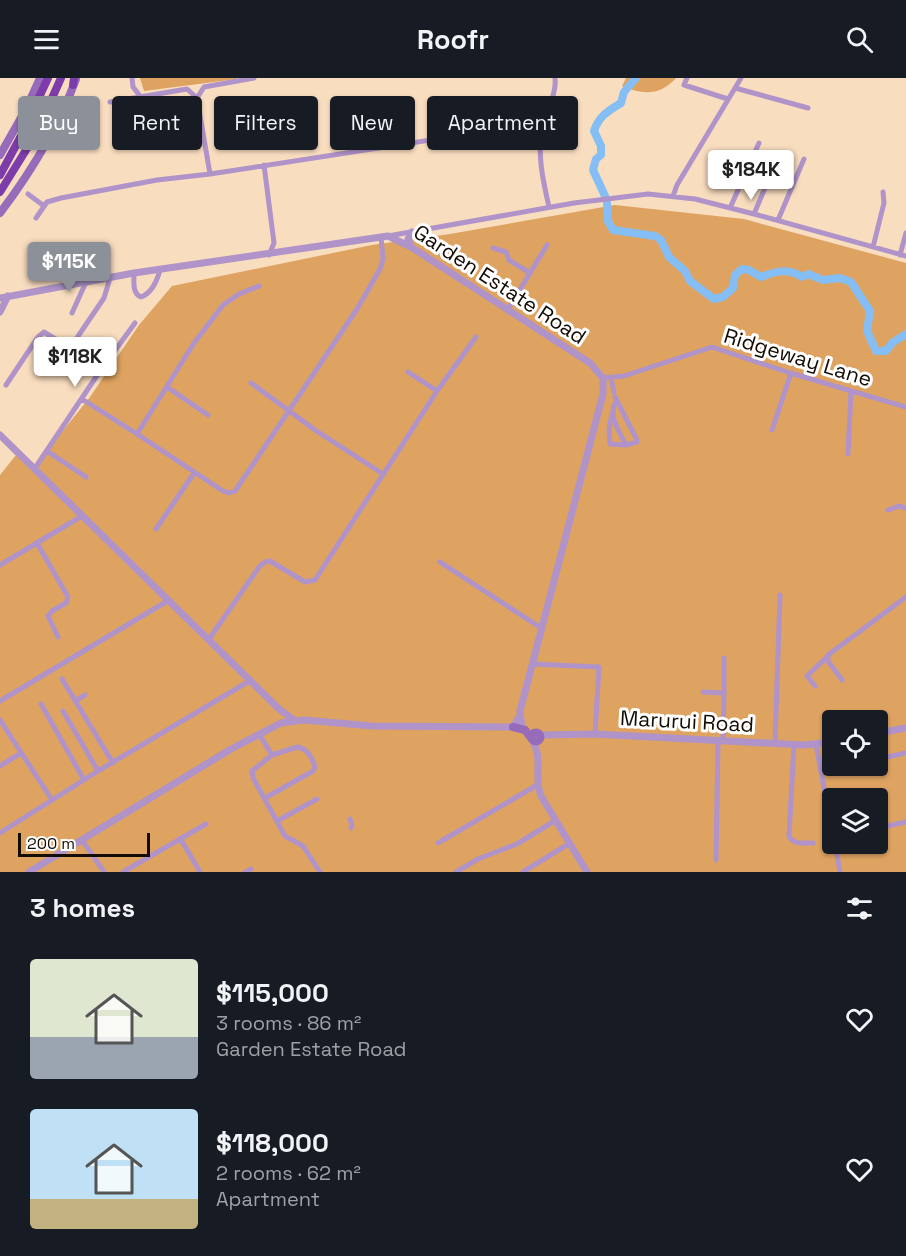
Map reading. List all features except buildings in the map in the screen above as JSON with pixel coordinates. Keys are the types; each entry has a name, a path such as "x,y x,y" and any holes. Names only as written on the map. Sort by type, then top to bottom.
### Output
{"highway":[{"path":"0,175 48,78"},
{"path":"0,192 36,134 61,78"}],"main road":[{"path":"0,155 26,109 40,78"},
{"path":"0,213 32,168 53,131 75,80"},
{"path":"520,728 536,737"}],"street":[{"path":"132,78 133,87 140,96 187,89 195,96"},
{"path":"198,96 204,87 254,78"},
{"path":"553,96 555,78"},
{"path":"687,78 684,85 728,99"},
{"path":"673,196 677,185 741,78"},
{"path":"735,88 808,108"},
{"path":"202,127 210,174"},
{"path":"36,218 47,202 81,194 157,180 427,140"},
{"path":"730,208 759,143"},
{"path":"541,150 541,168 549,207"},
{"path":"778,220 804,159"},
{"path":"752,160 765,163"},
{"path":"264,165 274,243 269,255"},
{"path":"754,214 770,176"},
{"path":"873,247 884,203 882,192"},
{"path":"28,194 44,206"},
{"path":"82,399 226,493 235,491 357,309 380,269 384,236 549,207 648,194 673,196 730,208 903,256 906,233"},
{"path":"411,247 408,239 412,232"},
{"name":"Garden Estate Road","path":"4,297 134,273 269,255 384,236 411,247 590,363 607,378"},
{"path":"274,243 284,252"},
{"path":"507,311 547,245"},
{"path":"494,248 506,252 508,260 531,273"},
{"path":"134,273 134,290 141,297 147,294 154,285 160,270"},
{"path":"70,348 105,295 110,278"},
{"path":"72,313 86,282"},
{"path":"137,434 194,343 223,305 239,294 259,286"},
{"path":"0,312 4,297"},
{"path":"35,468 135,323"},
{"path":"6,385 41,333 47,333 100,371"},
{"path":"209,639 265,562 270,561 306,582 315,580 437,392 476,337"},
{"name":"Ridgeway Lane","path":"607,378 624,376 712,346 791,373 906,407"},
{"path":"408,372 437,392"},
{"path":"772,430 791,373"},
{"path":"607,378 637,442 626,445 610,444 609,429 615,397"},
{"path":"29,872 281,723 294,720 372,726 520,728 520,715 532,664 607,378"},
{"path":"251,383 383,474"},
{"path":"167,387 208,415"},
{"path":"848,454 851,391"},
{"path":"612,414 626,445"},
{"path":"0,435 279,709 294,720"},
{"path":"48,451 86,477"},
{"path":"156,530 194,473"},
{"path":"888,510 899,506 906,508"},
{"path":"0,565 82,516"},
{"path":"37,543 68,597 66,603 48,616 58,637"},
{"path":"440,562 541,628"},
{"path":"775,743 780,595"},
{"path":"815,686 807,676 828,656 906,597"},
{"path":"0,701 169,600"},
{"path":"828,656 828,661 842,680"},
{"path":"716,860 724,658"},
{"path":"532,664 599,667 595,734"},
{"path":"62,679 112,763"},
{"path":"0,833 98,771 251,680"},
{"path":"703,692 724,693"},
{"path":"75,701 85,695"},
{"path":"41,704 84,780"},
{"path":"279,709 281,723"},
{"path":"63,711 98,771"},
{"path":"0,720 52,800"},
{"path":"888,732 906,729"},
{"path":"259,734 272,755"},
{"name":"Marurui Road","path":"536,737 595,734 822,744"},
{"path":"536,737 539,751 537,785 545,803 587,872"},
{"path":"794,744 789,836 796,843 813,843"},
{"path":"816,745 824,788"},
{"path":"265,798 313,771 315,767 311,757 301,747 272,755 251,774 285,836 303,846 320,872"},
{"path":"0,765 21,753"},
{"path":"888,757 906,753"},
{"path":"438,843 537,785"},
{"path":"277,821 317,799"},
{"path":"350,819 351,828"},
{"path":"456,872 478,859 517,844 556,820"},
{"path":"888,826 906,822"},
{"path":"123,872 206,824"},
{"path":"180,838 200,872"},
{"path":"82,840 104,872"},
{"path":"523,872 570,843"},
{"path":"837,854 840,872"}],"shaded area":[{"path":"140,78 237,78 237,79 144,91"},
{"path":"626,78 676,78 664,88 644,92 622,86"},
{"path":"615,205 744,219 906,263 906,872 0,872 0,475 16,455 32,469 90,397 139,325 172,286 372,245 450,234"}],"waterway":[{"path":"605,196 593,170 596,159 601,155 601,146 594,131 601,118 621,103 624,92 636,78"},
{"path":"607,203 608,221 613,230 655,236 661,240 669,257 685,271 690,281 714,299 723,297 733,288 735,275 742,269 761,277 782,271 792,272 802,277 808,274 823,280 840,278 851,282 870,311 867,331 876,351 886,351 892,343 906,334"}]}
